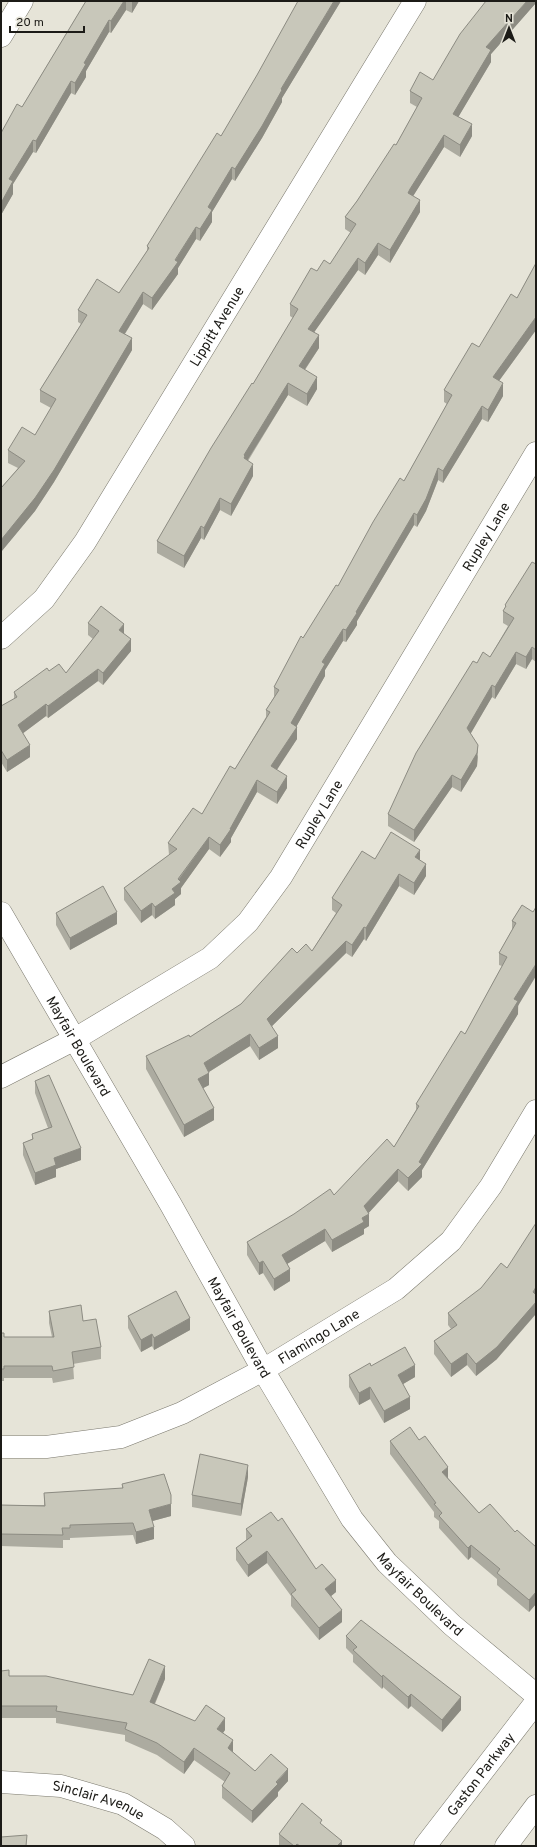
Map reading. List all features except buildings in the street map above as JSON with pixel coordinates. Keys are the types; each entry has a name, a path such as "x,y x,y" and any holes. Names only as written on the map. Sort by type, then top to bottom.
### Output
{"street":[{"path":"1,36 22,1"},
{"name":"Lippitt Avenue","path":"1,638 44,599 86,542 415,1"},
{"name":"Rupley Lane","path":"1,1077 75,1039 210,958 248,922 285,870 536,453"},
{"name":"Mayfair Boulevard","path":"1,913 171,1205 263,1370 352,1519 387,1563 452,1625 536,1695"},
{"name":"Flamingo Lane","path":"1,1447 46,1447 121,1437 182,1414 263,1370 396,1289 452,1241 491,1186 536,1111"},
{"name":"Gaston Parkway","path":"425,1846 536,1702"},
{"name":"Sinclair Avenue","path":"1,1782 61,1786 123,1804 165,1829 184,1846"},
{"path":"506,1846 536,1806"}]}
